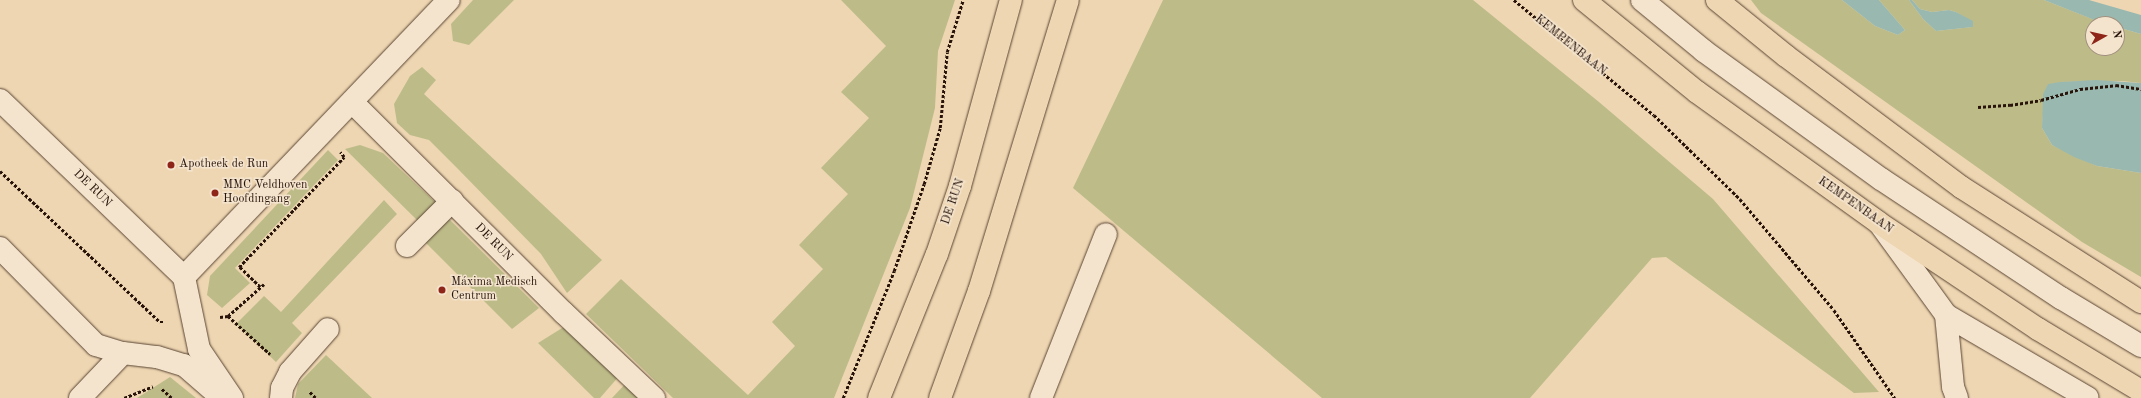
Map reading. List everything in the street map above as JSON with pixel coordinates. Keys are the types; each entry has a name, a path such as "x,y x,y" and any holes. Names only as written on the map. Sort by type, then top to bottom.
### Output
{"main road":[{"name":"DE RUN","path":"879,398 937,254 960,186 1011,0"},
{"path":"940,398 979,292 1068,0"},
{"name":"KEMPENBAAN","path":"1584,0 1697,92 1879,223 2038,329 2141,392"},
{"path":"1717,0 1786,56 1961,187 2141,302"}],"street":[{"path":"232,398 199,349 184,277 449,0"},
{"path":"1642,0 1704,51 1881,179 2061,298 2141,346"},
{"name":"DE RUN","path":"0,100 184,277"},
{"name":"DE RUN","path":"352,102 564,313 654,398"},
{"path":"407,246 452,201"},
{"path":"1879,223 1946,315 2088,398"},
{"path":"1041,398 1106,234"},
{"path":"0,248 96,344 123,353 157,358 184,365 222,398"},
{"path":"1946,315 1953,387 1957,398"},
{"path":"281,398 282,388 290,372 328,329"},
{"path":"80,398 123,353"}],"path":[{"path":"843,398 894,271 924,184 940,128 947,52 963,0"},
{"name":"KEMPENBAAN","path":"1514,0 1654,115 1740,199 1834,310 1895,398"},
{"path":"1978,106 2010,105 2041,100 2062,93 2087,88 2116,85 2141,89"},
{"path":"260,287 239,267 344,157 321,133"},
{"path":"0,171 160,322 228,316 264,284"},
{"path":"228,316 290,372 316,398"},
{"path":"124,398 158,384"}],"shaded area":[{"path":"473,0 514,0 469,45 453,41 451,24"},
{"path":"841,0 955,0 938,51 935,108 910,208 834,398 673,398 586,314 621,279 748,395 795,346 772,322 823,269 799,245 848,194 821,168 869,118 841,92 886,46"},
{"path":"1163,0 1473,0 1599,102 1713,199 1879,392 1854,393 1666,257 1652,258 1530,398 1322,398 1073,188"},
{"path":"1751,0 1842,0 1875,26 1898,35 1905,30 1879,0 1909,0 1923,19 1936,31 1972,27 1965,18 1956,12 1949,10 1932,12 1920,9 1912,0 2044,0 2085,16 2085,56 2125,56 2125,29 2141,34 2141,83 2122,81 2060,82 2043,114 2042,128 2052,145 2097,166 2141,173 2141,277 2082,242 1761,13"},
{"path":"422,67 436,80 424,94 602,260 567,293 541,254 429,140 410,135 397,123 394,104 410,76"},
{"path":"360,145 383,153 437,204 420,223 345,149"},
{"path":"328,150 338,160 235,268 250,283 222,308 207,295 210,276"},
{"path":"384,200 397,214 292,323 302,333 276,362 236,324 264,296 281,312"},
{"path":"444,214 539,308 512,329 421,238"},
{"path":"567,325 620,375 600,398 594,398 538,343"},
{"path":"326,355 372,398 295,398 298,384"},
{"path":"170,377 196,398 137,398"},
{"path":"628,381 644,398 612,398"}],"water":[{"path":"1842,0 1879,0 1905,30 1898,35 1875,26"},
{"path":"1909,0 1912,0 1920,9 1932,12 1949,10 1956,12 1973,21 1973,27 1936,31 1923,19"},
{"path":"2044,0 2089,0 2141,15 2141,34 2125,29 2125,16 2085,16"},
{"path":"2096,80 2141,83 2141,173 2097,166 2074,157 2052,145 2042,128 2043,94 2048,84"}],"place":[{"name":"Apotheek de Run","path":"171,165"},
{"name":"MMC Veldhoven Hoofdingang","path":"215,193"},
{"name":"Máxima Medisch Centrum","path":"442,290"}]}
